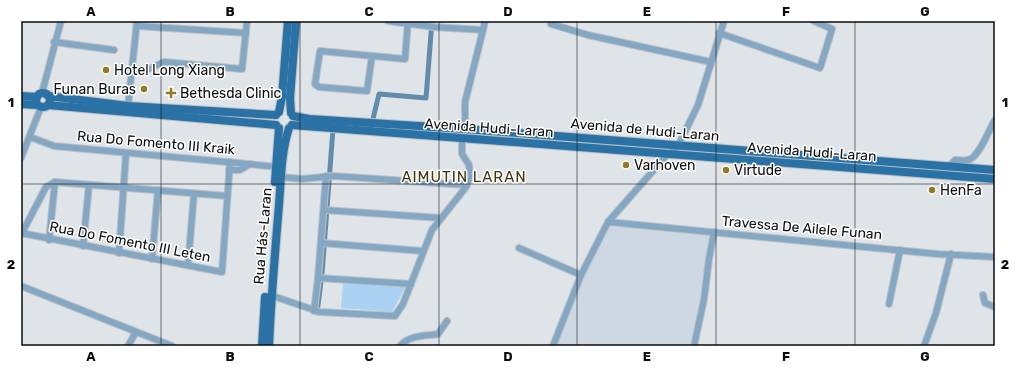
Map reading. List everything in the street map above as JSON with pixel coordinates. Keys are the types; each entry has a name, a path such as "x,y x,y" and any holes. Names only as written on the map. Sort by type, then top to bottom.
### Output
{"main road":[{"path":"278,126 274,120 282,97 288,21"},
{"path":"21,104 291,127 292,114 290,98 296,21"},
{"path":"21,96 42,95 128,106 277,113 285,110 292,114"},
{"path":"42,95 50,101 42,106"},
{"path":"42,95 36,102 42,106"},
{"name":"Avenida de Hudi-Laran","path":"292,114 309,119 465,129 995,170"},
{"name":"Rua Hás-Laran","path":"262,346 281,177 278,126"},
{"name":"Rua Hás-Laran","path":"268,346 268,294 280,167 286,137 291,127"},
{"name":"Avenida Hudi-Laran","path":"291,127 995,179"}],"street":[{"path":"42,95 54,42 61,21"},
{"path":"133,69 147,70 164,62 242,69 247,21"},
{"path":"388,21 408,22 431,27 483,30"},
{"path":"465,129 465,102 485,21"},
{"path":"553,346 581,275 608,222 667,154 678,146 698,105 719,33 724,21"},
{"path":"719,33 820,68 832,28 814,21"},
{"path":"372,56 367,91 319,87 316,84 320,52 405,58 408,22"},
{"path":"128,106 137,23 246,33"},
{"path":"551,24 588,35 711,62"},
{"path":"54,42 114,50"},
{"path":"21,158 42,106"},
{"path":"949,166 955,160 968,160 973,157 984,142 995,120"},
{"name":"Rua Do Fomento III Kraik","path":"30,137 54,146 280,167"},
{"path":"268,294 317,311 395,316 403,304 432,230 467,185 470,175 469,165 462,154 462,139"},
{"path":"119,253 126,153"},
{"name":"Rua Do Fomento III Leten","path":"22,233 49,240 222,272 226,196 230,162"},
{"path":"229,170 240,170 250,164"},
{"path":"281,177 302,179 329,176 467,185"},
{"path":"317,311 329,176"},
{"path":"22,233 46,187 55,182 226,196"},
{"path":"49,240 55,182"},
{"path":"83,246 89,185"},
{"path":"152,259 158,190"},
{"path":"188,265 194,194"},
{"path":"327,210 441,218"},
{"name":"Travessa De Ailele Funan","path":"608,222 995,258"},
{"path":"694,346 704,299 714,232"},
{"path":"324,244 423,251"},
{"path":"519,248 581,275"},
{"path":"889,304 900,250"},
{"path":"924,346 936,313 951,254"},
{"path":"321,278 411,284"},
{"path":"21,286 172,346"},
{"path":"983,295 985,303 995,307"},
{"path":"400,346 412,338 423,334 438,334 447,321"},
{"path":"128,346 136,332"}],"shaded area":[{"path":"607,226 710,234 711,253 694,346 553,346 594,245"},
{"path":"343,282 406,286 392,312 341,308"}],"waterway":[{"path":"372,123 379,94 426,98 432,21"},
{"path":"315,312 317,313 322,274 333,129"}],"place":[{"name":"Hotel Long Xiang","path":"106,70"},
{"name":"Funan Buras","path":"144,89"},
{"name":"Bethesda Clinic","path":"171,93"},
{"name":"Varhoven","path":"626,165"},
{"name":"Virtude","path":"726,170"},
{"name":"HenFa","path":"932,190"}],"district":[{"name":"AIMUTIN LARAN","path":"464,177"}]}
